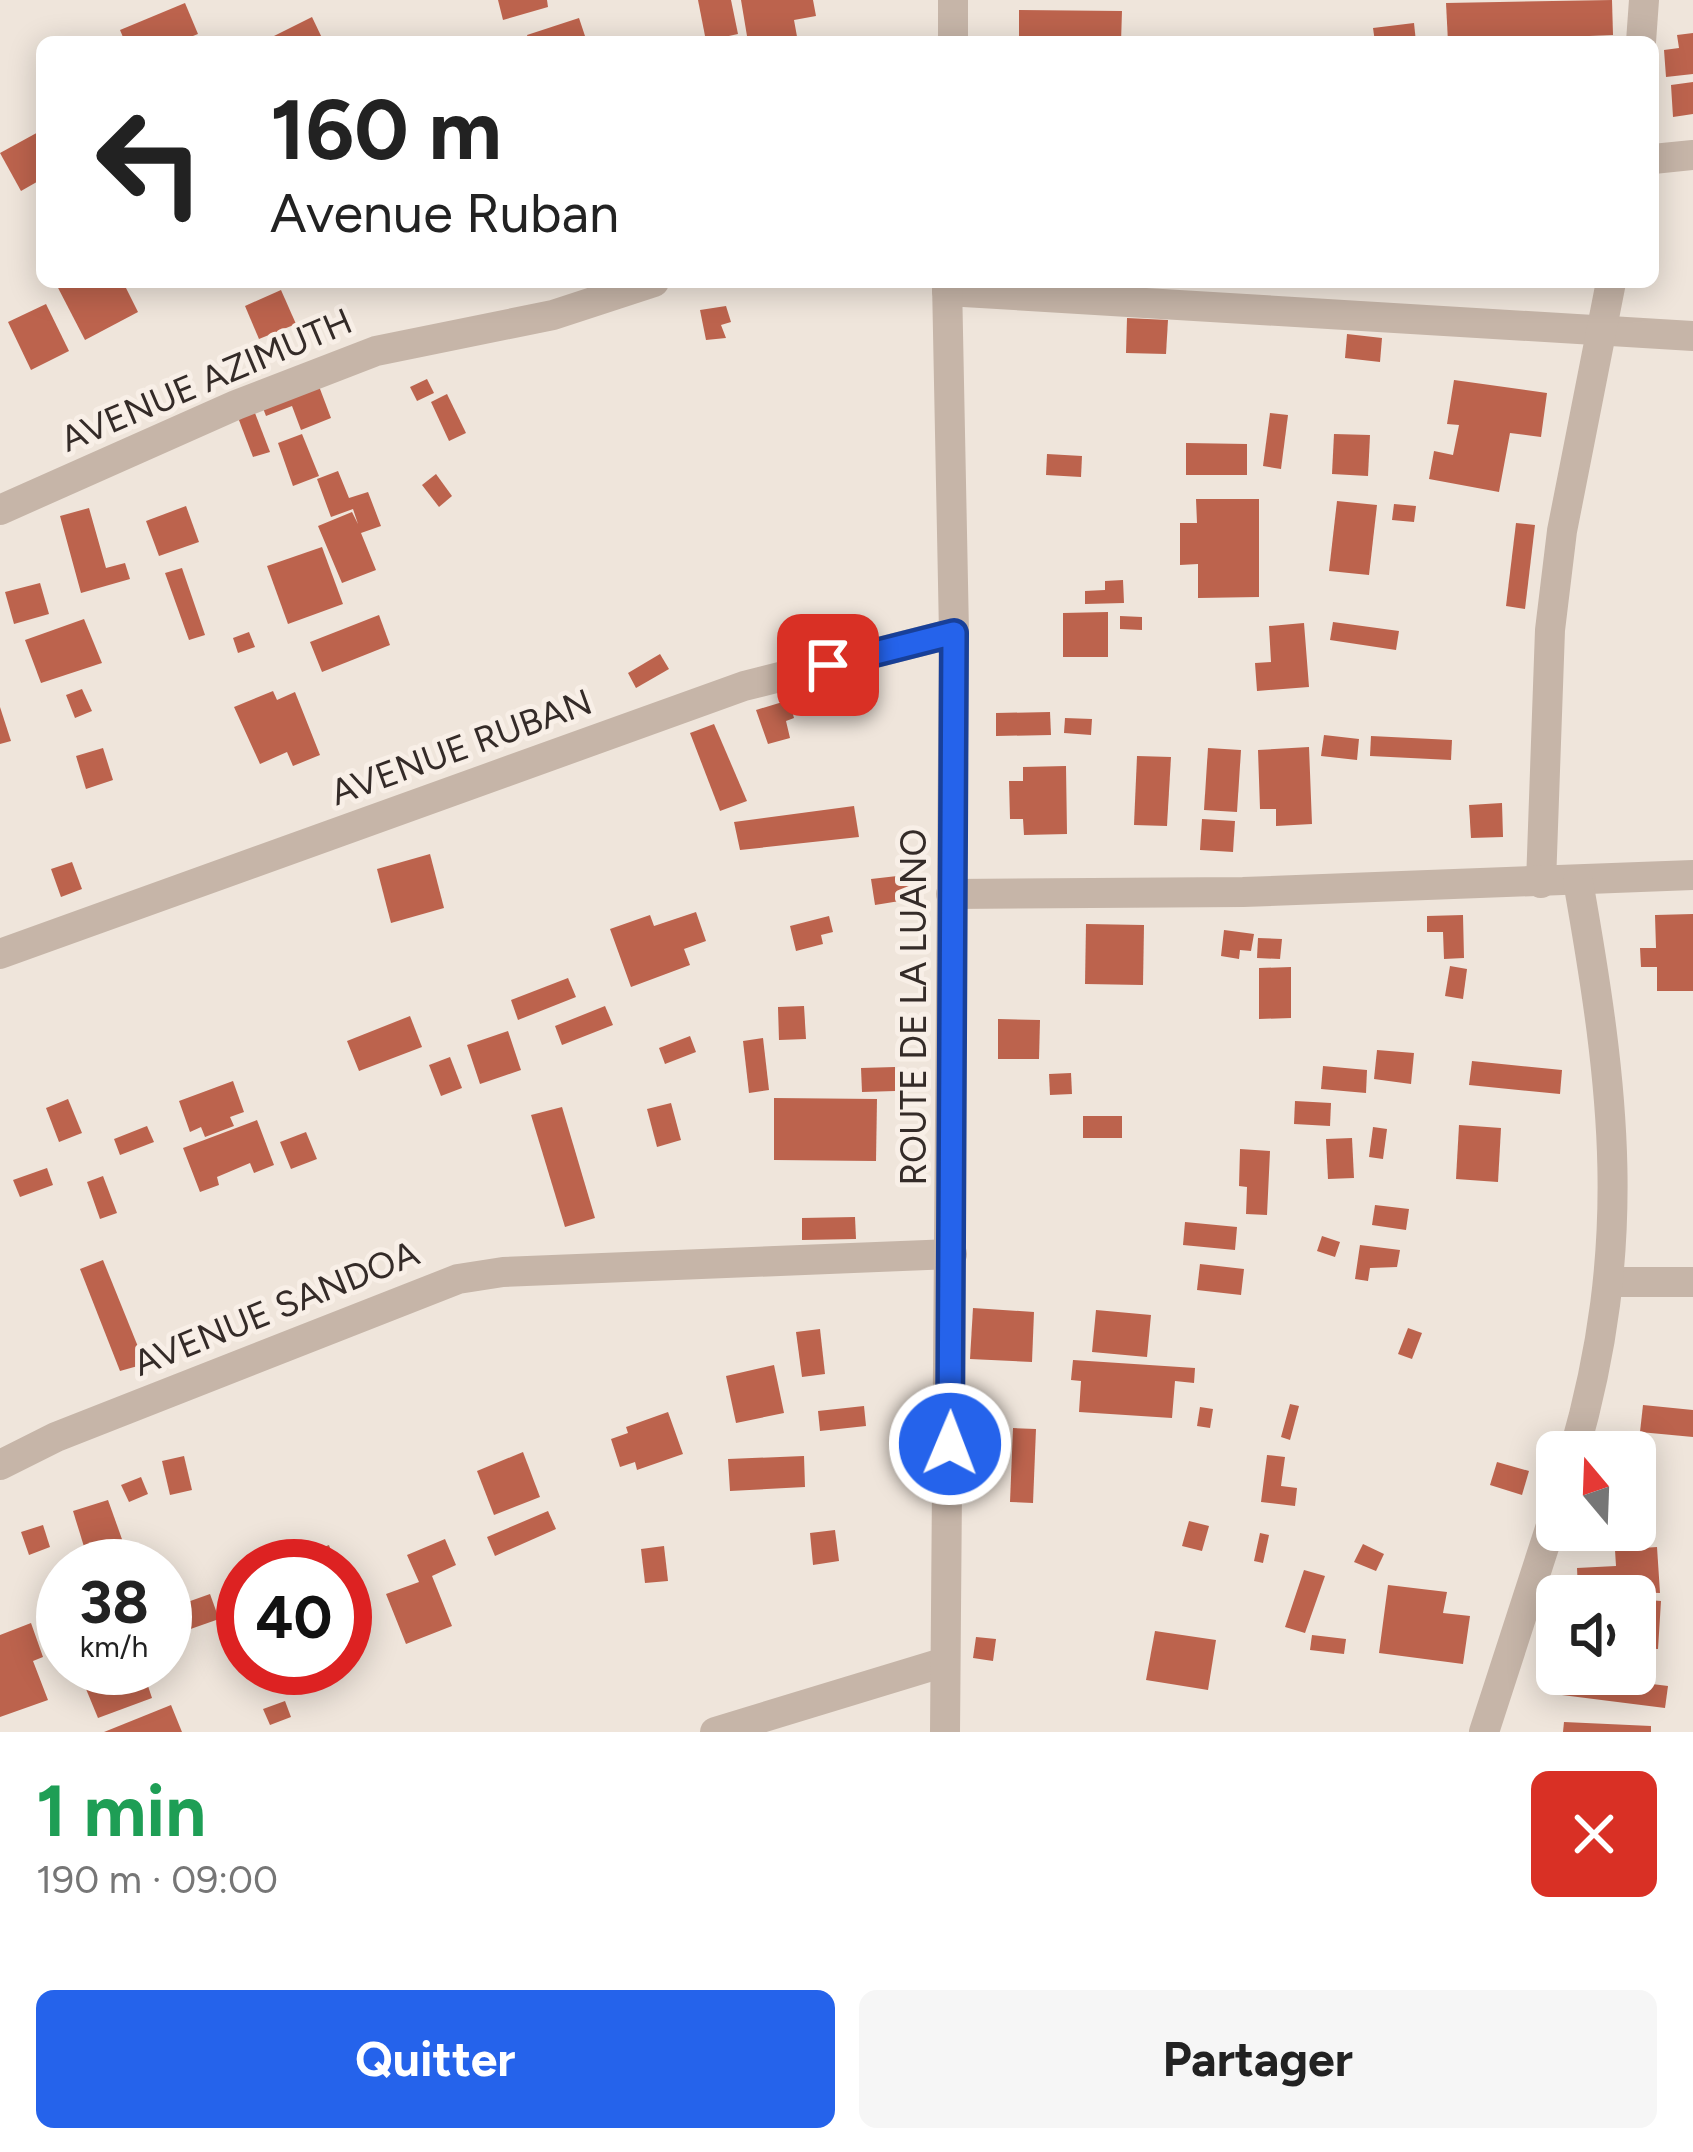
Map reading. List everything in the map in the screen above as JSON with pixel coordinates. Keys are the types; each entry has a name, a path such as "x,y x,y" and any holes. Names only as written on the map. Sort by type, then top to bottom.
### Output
{"street":[{"path":"952,36 953,0"},
{"path":"1641,36 1644,0"},
{"path":"1659,159 1693,155"},
{"name":"AVENUE AZIMUTH","path":"0,510 236,405 376,350 553,315 636,288"},
{"name":"ROUTE DE LA LUANO","path":"945,1732 954,633 947,288"},
{"path":"963,288 1693,336"},
{"path":"1541,883 1550,630 1562,531 1610,288"},
{"name":"AVENUE RUBAN","path":"0,954 744,686 954,633"},
{"path":"951,894 1541,883 1693,875"},
{"path":"1578,881 1610,1076 1612,1282 1580,1431"},
{"name":"AVENUE SANDOA","path":"0,1465 56,1437 458,1279 503,1272 952,1254"},
{"path":"1612,1282 1693,1282"},
{"path":"1484,1732 1543,1551"},
{"path":"715,1732 945,1662"}],"building":[{"path":"498,0 547,0 548,7 503,20"},
{"path":"698,0 731,0 738,34 705,36"},
{"path":"741,0 813,0 816,16 794,20 797,36 747,36"},
{"path":"1612,0 1613,35 1448,36 1446,3"},
{"path":"185,3 198,34 122,36 120,30"},
{"path":"1019,10 1122,11 1121,36 1019,36"},
{"path":"312,17 321,36 274,36"},
{"path":"579,18 585,36 527,36"},
{"path":"1414,23 1415,36 1374,36 1373,28"},
{"path":"1693,33 1693,74 1666,77 1664,50 1679,48 1677,35"},
{"path":"1693,82 1693,114 1673,117 1671,85"},
{"path":"36,133 36,182 21,191 0,153"},
{"path":"58,288 126,288 138,312 85,340"},
{"path":"281,290 296,324 259,339 245,306"},
{"path":"46,304 69,351 31,370 8,322"},
{"path":"726,306 731,322 721,325 726,338 706,340 700,310"},
{"path":"1127,318 1168,320 1166,354 1126,353"},
{"path":"1347,334 1382,338 1380,362 1345,358"},
{"path":"427,379 434,393 417,401 410,387"},
{"path":"1454,380 1547,393 1541,437 1510,433 1499,492 1429,479 1434,451 1453,455 1459,425 1447,424"},
{"path":"317,381 331,418 301,430 292,406 266,416 261,403"},
{"path":"447,394 466,433 449,441 431,402"},
{"path":"253,408 270,452 253,457 237,415"},
{"path":"1270,413 1288,415 1281,469 1263,466"},
{"path":"302,434 319,476 293,486 278,443"},
{"path":"1334,434 1370,435 1368,476 1332,474"},
{"path":"1186,443 1247,444 1247,475 1186,475"},
{"path":"1047,454 1082,456 1081,477 1046,475"},
{"path":"338,471 349,498 368,492 381,526 361,533 376,570 342,583 318,526 352,512 358,524 353,509 331,517 317,479"},
{"path":"436,474 452,496 439,507 422,485"},
{"path":"1196,499 1259,499 1259,597 1198,598 1198,564 1180,565 1180,523 1197,523"},
{"path":"1337,501 1377,505 1369,575 1329,571"},
{"path":"1394,504 1416,506 1414,522 1392,520"},
{"path":"186,506 199,542 159,556 146,521"},
{"path":"89,508 106,568 125,563 130,579 81,593 60,516"},
{"path":"1516,523 1535,525 1525,609 1506,606"},
{"path":"322,547 343,604 288,624 267,566"},
{"path":"182,568 205,635 189,640 165,573"},
{"path":"1123,580 1124,603 1085,604 1085,591 1105,590 1105,581"},
{"path":"40,583 49,614 14,624 5,592"},
{"path":"1108,612 1108,657 1063,657 1063,613"},
{"path":"379,615 390,645 322,672 310,642"},
{"path":"1120,616 1142,617 1142,630 1120,629"},
{"path":"84,619 102,663 41,683 25,640"},
{"path":"1333,622 1399,631 1396,650 1330,640"},
{"path":"1304,623 1309,687 1257,691 1255,663 1271,662 1269,626"},
{"path":"249,632 255,647 238,653 233,638"},
{"path":"660,654 669,669 636,688 628,673"},
{"path":"82,689 92,711 75,718 66,695"},
{"path":"273,691 277,700 295,692 320,755 293,766 287,752 260,764 234,707"},
{"path":"789,700 794,718 786,721 790,738 768,744 756,710"},
{"path":"0,707 11,741 0,744"},
{"path":"1050,712 1051,735 996,736 996,713"},
{"path":"1065,718 1092,719 1091,735 1064,733"},
{"path":"714,724 747,801 720,811 690,733"},
{"path":"1324,735 1359,739 1357,760 1321,756"},
{"path":"1371,736 1452,740 1451,760 1370,756"},
{"path":"1309,747 1312,824 1276,826 1276,809 1260,809 1258,750"},
{"path":"103,748 113,780 86,789 76,756"},
{"path":"1208,748 1241,750 1237,812 1204,810"},
{"path":"1137,756 1171,757 1167,826 1134,825"},
{"path":"1066,766 1067,834 1024,835 1023,819 1010,819 1009,781 1023,781 1023,767"},
{"path":"1502,803 1503,837 1471,838 1469,805"},
{"path":"854,806 859,837 740,850 734,822"},
{"path":"1202,819 1235,821 1233,852 1200,850"},
{"path":"430,854 444,908 391,923 377,869"},
{"path":"72,862 82,889 61,897 51,869"},
{"path":"906,875 912,899 875,905 871,879"},
{"path":"696,912 706,941 684,949 690,965 631,987 610,929 650,915 654,926"},
{"path":"1693,914 1693,991 1657,991 1657,967 1641,967 1640,948 1656,948 1655,915"},
{"path":"1463,915 1464,958 1444,959 1443,932 1427,932 1427,916"},
{"path":"829,916 833,932 821,935 823,944 796,951 790,926"},
{"path":"1086,924 1144,925 1143,985 1085,984"},
{"path":"1224,930 1254,934 1251,951 1240,950 1239,959 1221,956"},
{"path":"1258,938 1282,939 1280,959 1257,958"},
{"path":"1450,966 1467,969 1463,999 1445,996"},
{"path":"1291,967 1291,1018 1259,1019 1259,968"},
{"path":"568,978 576,997 518,1020 511,1000"},
{"path":"605,1006 613,1025 562,1045 555,1026"},
{"path":"804,1006 806,1039 779,1040 778,1007"},
{"path":"410,1016 422,1047 359,1071 347,1041"},
{"path":"998,1019 1040,1020 1039,1059 998,1059"},
{"path":"508,1031 521,1070 480,1084 467,1045"},
{"path":"690,1036 696,1052 665,1064 659,1048"},
{"path":"763,1038 769,1090 749,1093 743,1041"},
{"path":"1377,1050 1414,1053 1411,1084 1374,1079"},
{"path":"450,1057 462,1088 441,1096 429,1065"},
{"path":"1472,1061 1562,1070 1560,1094 1469,1085"},
{"path":"1323,1066 1367,1070 1366,1093 1321,1089"},
{"path":"895,1067 895,1091 862,1092 861,1068"},
{"path":"1071,1073 1072,1094 1050,1095 1049,1074"},
{"path":"233,1081 244,1112 230,1117 234,1126 205,1137 201,1127 190,1132 179,1101"},
{"path":"774,1098 877,1099 876,1161 774,1160"},
{"path":"68,1099 82,1133 59,1142 46,1108"},
{"path":"1295,1101 1331,1103 1330,1126 1294,1124"},
{"path":"671,1103 681,1140 657,1147 647,1109"},
{"path":"562,1107 595,1218 565,1227 531,1115"},
{"path":"1083,1116 1122,1116 1122,1138 1083,1138"},
{"path":"257,1120 274,1165 254,1173 250,1163 217,1177 219,1185 200,1192 183,1148"},
{"path":"1459,1125 1501,1128 1498,1182 1456,1179"},
{"path":"147,1126 154,1142 120,1155 114,1139"},
{"path":"1373,1127 1387,1129 1383,1159 1369,1157"},
{"path":"306,1132 317,1159 291,1169 280,1142"},
{"path":"1352,1138 1354,1178 1328,1179 1326,1139"},
{"path":"1240,1149 1270,1151 1267,1215 1246,1214 1247,1187 1239,1186"},
{"path":"47,1168 53,1185 20,1197 13,1180"},
{"path":"103,1176 117,1213 100,1219 87,1182"},
{"path":"1375,1205 1409,1209 1406,1230 1372,1225"},
{"path":"855,1217 856,1239 802,1240 802,1218"},
{"path":"1185,1222 1237,1227 1235,1250 1183,1245"},
{"path":"1322,1236 1340,1242 1335,1257 1317,1251"},
{"path":"1360,1245 1400,1250 1397,1267 1370,1268 1368,1281 1355,1279"},
{"path":"103,1260 145,1364 120,1371 80,1269"},
{"path":"1200,1264 1244,1269 1241,1295 1197,1290"},
{"path":"973,1308 1034,1312 1032,1362 970,1359"},
{"path":"1096,1310 1151,1315 1147,1357 1092,1352"},
{"path":"1408,1328 1422,1333 1412,1359 1398,1354"},
{"path":"820,1329 825,1374 802,1377 796,1332"},
{"path":"1073,1360 1195,1368 1194,1383 1175,1381 1172,1418 1079,1412 1081,1381 1071,1380"},
{"path":"774,1365 784,1413 736,1423 726,1376"},
{"path":"1290,1404 1299,1406 1290,1440 1281,1437"},
{"path":"1643,1405 1693,1410 1693,1437 1640,1431"},
{"path":"864,1406 866,1426 820,1431 818,1411"},
{"path":"1200,1407 1213,1409 1210,1428 1197,1426"},
{"path":"668,1412 683,1454 637,1470 635,1462 620,1467 611,1439 628,1433 626,1427"},
{"path":"1013,1428 1036,1429 1033,1503 1010,1502"},
{"path":"523,1452 540,1497 494,1515 477,1471"},
{"path":"1267,1455 1285,1457 1281,1486 1297,1488 1295,1506 1261,1502"},
{"path":"184,1456 192,1490 170,1495 162,1461"},
{"path":"804,1456 805,1487 730,1491 728,1459"},
{"path":"1497,1462 1529,1471 1522,1495 1490,1485"},
{"path":"141,1477 148,1494 129,1502 121,1485"},
{"path":"108,1500 122,1539 82,1539 73,1511"},
{"path":"548,1511 556,1529 495,1556 487,1537"},
{"path":"1189,1521 1209,1526 1202,1551 1182,1546"},
{"path":"43,1525 47,1539 36,1539 36,1552 29,1555 21,1532"},
{"path":"835,1530 839,1561 813,1565 810,1533"},
{"path":"1260,1533 1269,1535 1263,1563 1254,1561"},
{"path":"445,1539 456,1565 432,1576 452,1626 406,1644 386,1594 419,1582 407,1555"},
{"path":"1363,1544 1384,1554 1376,1571 1354,1562"},
{"path":"664,1546 668,1581 645,1583 641,1549"},
{"path":"1656,1547 1660,1593 1656,1593 1656,1575 1577,1575 1577,1568 1616,1566 1615,1551 1656,1551"},
{"path":"1304,1570 1325,1576 1305,1633 1285,1627"},
{"path":"1388,1585 1447,1592 1443,1613 1470,1616 1463,1664 1379,1653"},
{"path":"210,1594 216,1620 192,1628 192,1600"},
{"path":"1656,1601 1661,1601 1656,1649"},
{"path":"31,1623 36,1637 36,1695 46,1695 48,1700 0,1717 0,1635"},
{"path":"1155,1631 1216,1640 1208,1690 1146,1680"},
{"path":"1312,1635 1346,1639 1344,1654 1310,1650"},
{"path":"976,1637 996,1639 993,1661 973,1658"},
{"path":"1656,1684 1668,1686 1665,1708 1562,1695 1656,1695"},
{"path":"88,1695 151,1695 152,1698 98,1718"},
{"path":"285,1701 291,1717 270,1725 263,1709"},
{"path":"171,1705 182,1732 104,1732"},
{"path":"1564,1722 1651,1726 1651,1732 1563,1732"}],"route":[{"path":"828,665 954,633 950,1444"}]}
